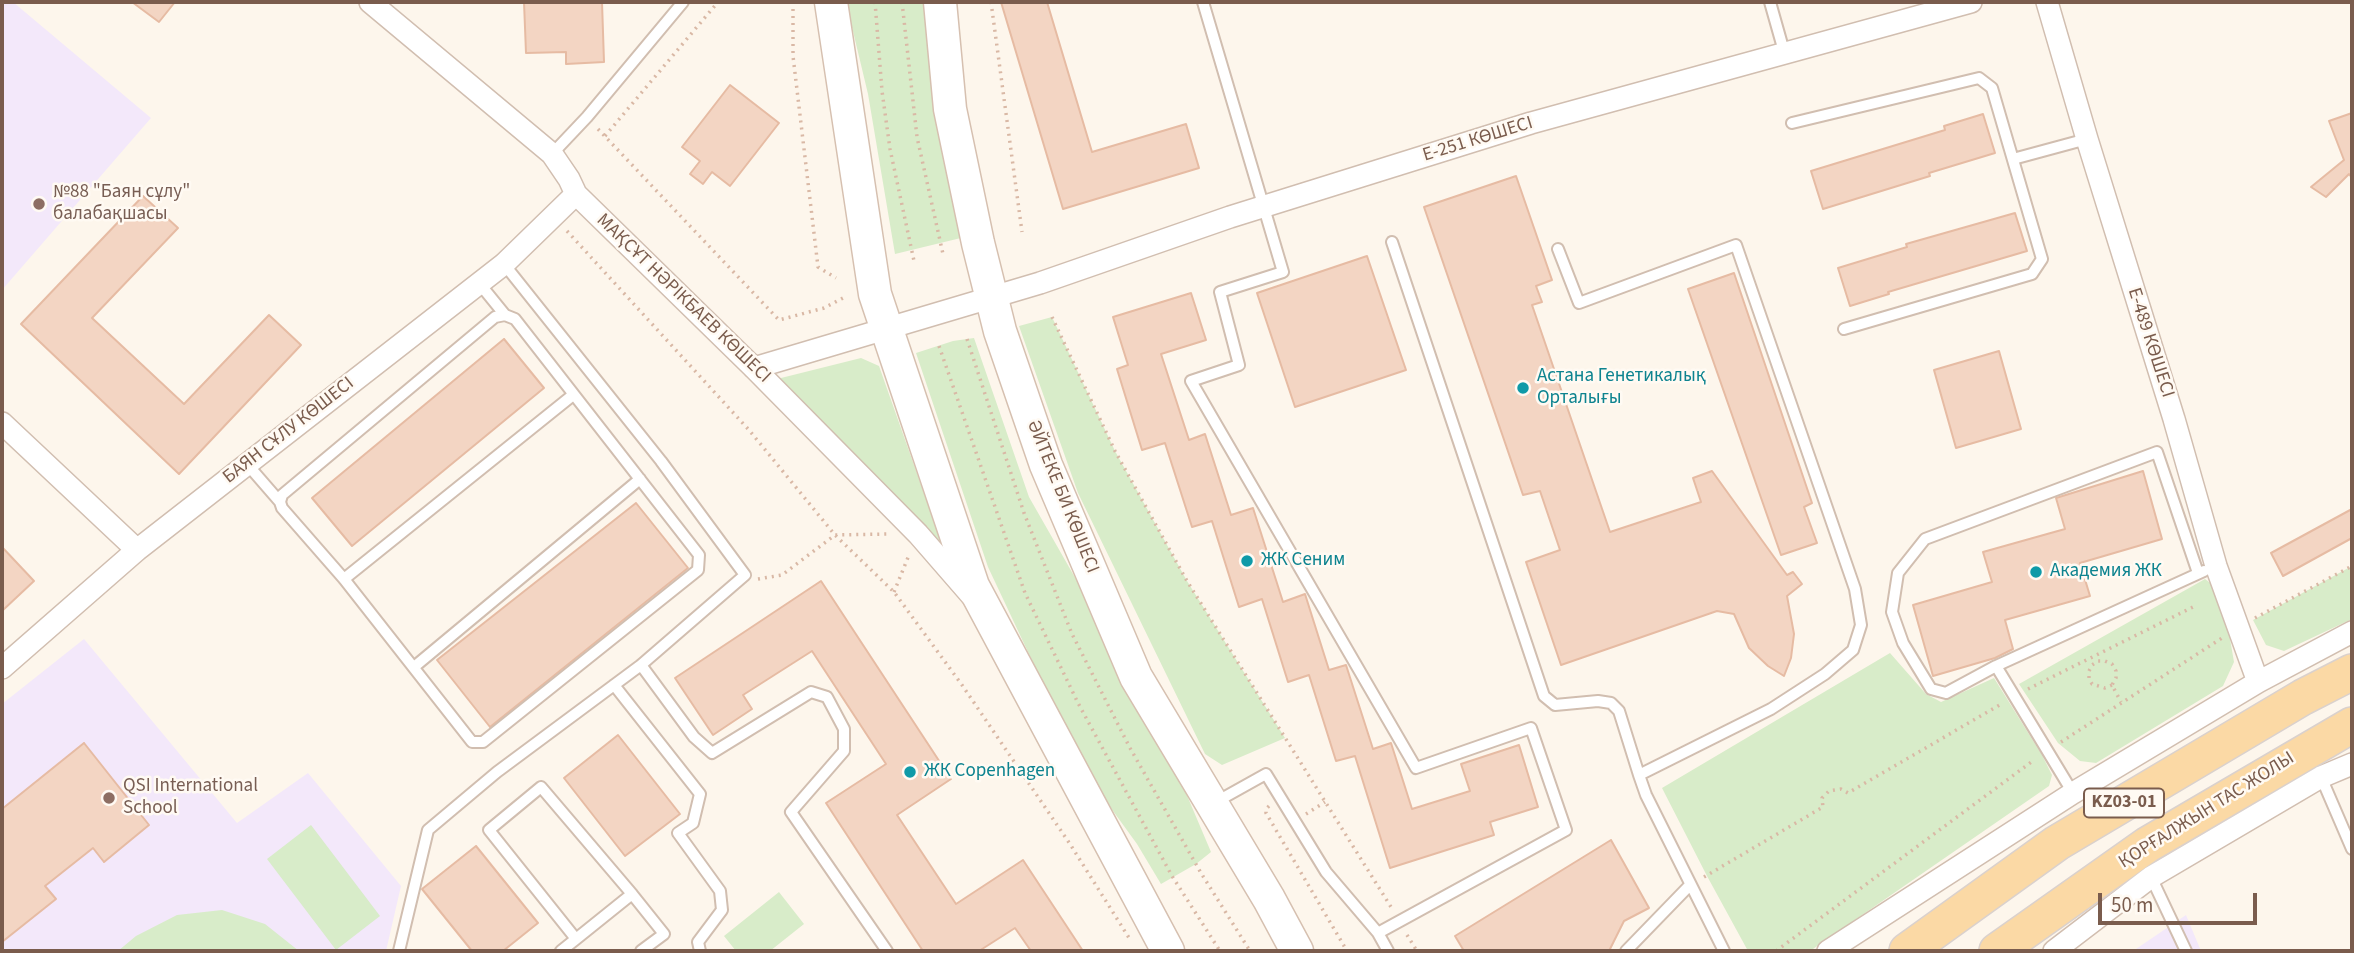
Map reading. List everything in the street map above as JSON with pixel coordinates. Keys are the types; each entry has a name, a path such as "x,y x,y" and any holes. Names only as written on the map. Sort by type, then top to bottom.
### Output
{"main road":[{"name":"KZ03-01","path":"1907,951 2057,843 2303,697 2352,672"},
{"name":"ҚОРҒАЛЖЫН ТАС ЖОЛЫ","path":"1997,951 2147,845 2352,725"}],"street":[{"name":"МАҚСҰТ НӘРІКБАЕВ КӨШЕСІ","path":"370,2 552,153 576,194 918,534 984,610"},
{"path":"831,2 875,294 973,586 1168,951"},
{"name":"ӘЙТЕКЕ БИ КӨШЕСІ","path":"940,2 950,109 990,297 1046,465 1136,677 1269,899 1297,951"},
{"name":"Е-251 КӨШЕСІ","path":"754,368 1040,283 1264,207 1531,123 1971,2"},
{"name":"Е-489 КӨШЕСІ","path":"2047,2 2182,446 2207,570 2258,682"},
{"name":"БАЯН СҰЛУ КӨШЕСІ","path":"2,668 136,550 504,264 576,194"},
{"path":"2,423 136,550"},
{"path":"1828,951 2073,793 2258,682 2352,632"},
{"path":"2054,951 2151,877 2321,777 2352,764"}],"lane":[{"path":"552,153 587,117 683,2"},
{"path":"1203,2 1283,272 1220,292 1239,365 1191,381 1416,768 1531,728 1566,830 1378,933"},
{"path":"1770,2 1785,55"},
{"path":"1792,123 1979,78 1992,88 2042,259 2032,274 1844,329"},
{"path":"2013,159 2087,139"},
{"path":"1392,242 1544,696 1555,705 1598,701 1611,703 1619,711 1646,795 1724,951"},
{"path":"1558,249 1579,303 1736,245 1854,589 1861,625 1853,650 1825,674 1771,709 1639,775"},
{"path":"398,951 428,830 497,772 641,665 745,575 661,461 504,264"},
{"path":"247,464 344,579 472,742 483,742 698,570 699,555 515,319 505,315 479,283"},
{"path":"280,502 282,495 495,317 505,315"},
{"path":"344,579 573,395"},
{"path":"2157,452 2207,570 1996,666 1946,693 1931,689 1903,643 1892,612 1898,573 1925,539 2157,452 2182,446"},
{"path":"414,667 640,479"},
{"path":"641,665 694,737 712,753 811,692 827,697 844,729 844,751 791,812 887,951"},
{"path":"1996,666 2073,793"},
{"path":"614,685 700,794 693,823 678,833 720,891 722,910 698,942 699,951"},
{"path":"1211,804 1266,774 1326,872 1378,933 1388,951"},
{"path":"2321,777 2352,849"},
{"path":"576,939 489,830 541,787 664,934 641,951"},
{"path":"2151,877 2186,951"},
{"path":"1626,951 1690,885"},
{"path":"561,951 632,894"}],"path":[{"path":"605,136 718,2"},
{"path":"793,2 793,56 818,267 836,278"},
{"path":"875,2 881,91 890,149 914,261"},
{"path":"902,2 917,137 943,254"},
{"path":"991,2 1022,232"},
{"path":"587,117 779,320 824,308 842,298"},
{"path":"554,216 749,430 835,535 894,592 962,685 1070,844 1137,951"},
{"path":"1052,317 1115,451 1187,580 1416,951"},
{"path":"967,339 1024,513 1072,634 1130,748 1201,873 1250,951"},
{"path":"939,346 1025,593 1077,703 1172,876 1220,951"},
{"path":"745,575 762,579 782,575 835,535 918,534 894,592"},
{"path":"1690,885 1823,807 1822,798 1829,791 1841,789 1848,793 2014,696 2195,606"},
{"path":"2095,656 2098,661"},
{"path":"2098,661 2112,664 2116,671 2112,684 2105,688 2092,684 2089,671 2098,661"},
{"path":"2112,684 2121,703"},
{"path":"1281,797 1266,809 1265,813 1347,951"},
{"path":"1313,809 1325,802"},
{"path":"1275,830 1296,821"}],"shaded area":[{"name":"№88 \"Баян сұлу\" балабақшасы","path":"2,2 13,2 151,118 2,290"},
{"name":"QSI International School","path":"84,639 237,823 308,773 401,886 386,951 2,951 2,704"},
{"path":"2186,915 2201,951 2133,951"}],"green space":[{"path":"846,2 924,2 951,179 965,237 895,254 868,94"},
{"path":"1052,317 1115,451 1187,581 1285,738 1222,765 1205,754 1078,493 1019,326"},
{"path":"974,338 1029,497 1169,753 1211,852 1161,884 1137,844 1084,771 988,567 916,353 953,341"},
{"path":"861,358 879,366 944,550 777,379"},
{"path":"2352,566 2352,619 2284,651 2266,645 2253,620"},
{"path":"2205,579 2213,585 2229,633 2234,662 2223,686 2096,763 2080,761 2058,743 2019,684"},
{"path":"1890,653 1926,694 1941,702 1994,678 2042,755 2052,775 2049,786 1810,951 1748,951 1662,788"},
{"path":"311,825 380,916 336,950 267,859"},
{"path":"779,892 804,924 770,951 736,951 724,936"},
{"path":"222,910 265,924 299,951 118,951 136,936 177,915"}],"building":[{"path":"132,2 175,2 159,22"},
{"path":"524,2 602,2 604,62 566,64 566,52 526,53"},
{"path":"1001,2 1047,2 1092,152 1186,124 1199,168 1063,209"},
{"path":"730,85 779,123 730,186 712,172 703,184 690,174 700,161 682,147"},
{"path":"2352,113 2352,178 2349,174 2326,197 2311,187 2344,160 2329,121"},
{"path":"1983,114 1995,153 1823,209 1811,171 1945,130 1944,126"},
{"name":"Астана Генетикалық Орталығы","path":"1516,176 1552,280 1536,286 1542,302 1532,305 1610,532 1701,502 1693,478 1712,471 1787,575 1793,572 1802,584 1787,596 1794,634 1791,658 1784,676 1768,666 1749,648 1734,614 1717,611 1561,665 1526,562 1560,550 1540,491 1523,495 1424,207"},
{"path":"143,196 178,228 92,318 184,404 269,315 301,345 179,474 21,324"},
{"path":"2015,213 2027,251 1850,306 1838,268 1907,247 1906,244"},
{"path":"1367,256 1406,370 1295,407 1257,293"},
{"path":"1734,273 1812,503 1804,507 1817,543 1781,555 1688,289"},
{"name":"ЖК Сеним","path":"1191,293 1206,340 1161,354 1189,440 1205,434 1231,515 1253,508 1283,602 1305,594 1329,670 1346,665 1373,749 1391,743 1412,809 1470,791 1461,764 1519,745 1538,807 1490,822 1494,835 1390,868 1355,756 1336,761 1309,675 1288,682 1262,599 1239,607 1212,521 1192,527 1165,443 1142,450 1117,369 1128,365 1113,317"},
{"path":"504,339 544,388 352,546 312,498"},
{"path":"1999,351 2021,429 1956,448 1934,370"},
{"name":"Академия ЖК","path":"2143,471 2162,539 2080,563 2090,596 2005,620 2013,649 1995,658 1933,676 1913,605 1992,582 1983,552 2065,529 2056,498"},
{"path":"636,503 688,568 490,727 437,660"},
{"path":"2352,509 2352,538 2283,576 2271,553"},
{"path":"2,547 34,581 2,611"},
{"name":"ЖК Copenhagen","path":"821,581 951,779 897,815 956,904 1023,860 1083,951 1031,951 1015,928 979,951 923,951 826,803 886,764 812,651 743,695 752,709 713,735 675,678"},
{"path":"618,735 680,814 625,856 564,778"},
{"path":"84,743 149,825 104,862 93,848 45,886 56,899 2,942 2,809"},
{"path":"1611,840 1649,908 1624,921 1609,951 1464,951 1455,936"},
{"path":"476,846 538,923 503,951 472,951 422,889"}],"place":[{"name":"№88 \"Баян сұлу\" балабақшасы","path":"39,204"},
{"name":"Астана Генетикалық Орталығы","path":"1523,388"},
{"name":"ЖК Сеним","path":"1247,561"},
{"name":"Академия ЖК","path":"2036,572"},
{"name":"ЖК Copenhagen","path":"910,772"},
{"name":"QSI International School","path":"109,798"}]}
